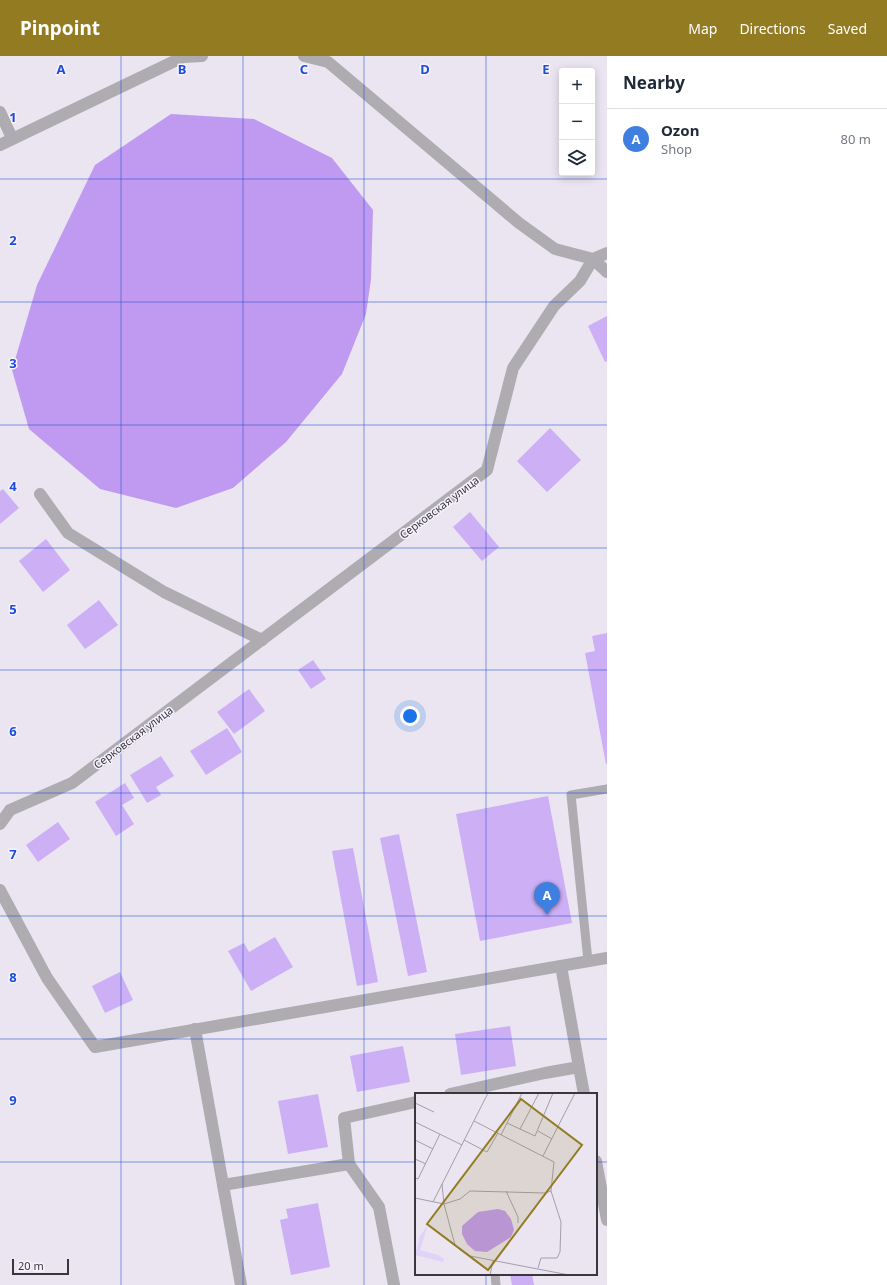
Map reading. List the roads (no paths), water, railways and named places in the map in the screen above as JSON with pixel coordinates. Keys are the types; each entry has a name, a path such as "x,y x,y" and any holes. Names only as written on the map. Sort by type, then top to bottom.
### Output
{"street":[{"path":"0,145 183,57 202,56"},
{"path":"304,56 328,62 519,223 555,249 593,259 607,272"},
{"path":"0,112 12,138"},
{"path":"593,259 607,253"},
{"name":"Серковская улица","path":"0,824 10,810 72,783 487,470 513,368 554,306 580,281 593,259"},
{"path":"40,494 68,533 164,592 262,640"},
{"path":"0,890 47,978 95,1047 607,958"},
{"path":"561,966 584,1093"},
{"path":"195,1029 241,1285"},
{"path":"469,1092 579,1067"},
{"path":"394,1285 379,1207 350,1164 344,1118 415,1102"},
{"path":"223,1185 350,1164"},
{"path":"597,1166 607,1220"}],"lane":[{"path":"588,961 571,795 607,789"},
{"path":"495,1275 496,1285"}],"place":[{"name":"Ozon","path":"547,915"}]}
